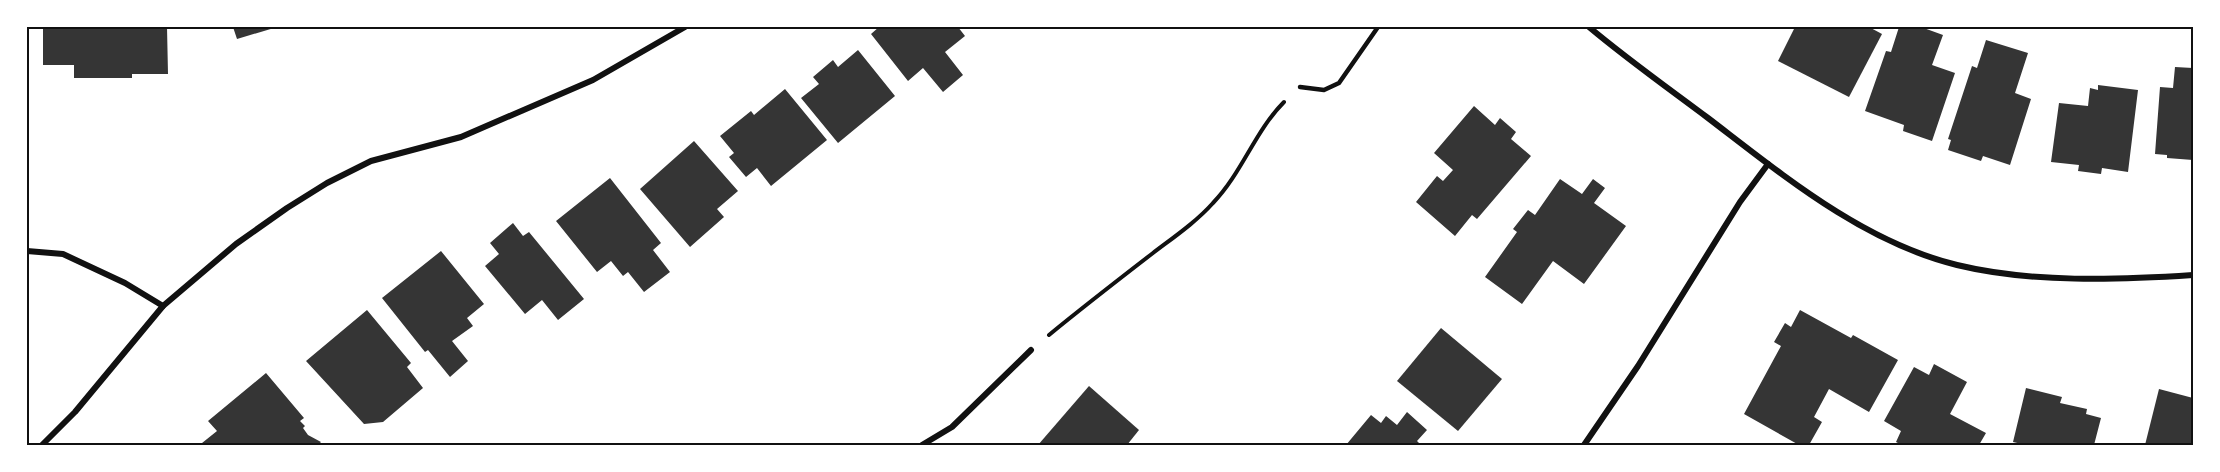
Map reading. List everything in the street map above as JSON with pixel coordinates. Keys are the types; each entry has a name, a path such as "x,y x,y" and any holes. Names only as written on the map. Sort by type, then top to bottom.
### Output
{"street":[{"path":"42,445 75,412 163,306 236,244 286,208 327,183 371,161 461,137 583,84 685,27"},
{"path":"1589,27 1768,164 1859,224 1904,248 1958,265 2021,275 2091,278 2193,275"},
{"path":"1584,445 1638,366 1740,202 1768,164"},
{"path":"27,251 63,254 125,283 163,306"},
{"path":"922,445 952,427 1031,350"}],"lane":[{"path":"1300,87 1324,90 1338,83 1378,27"}],"path":[{"path":"1031,350 1089,302 1191,224 1214,203 1239,170 1277,109"}],"building":[{"path":"43,27 167,27 168,74 132,74 132,78 74,78 74,65 43,65"},
{"path":"233,27 274,27 274,28 237,39"},
{"path":"879,27 958,27 965,36 945,52 963,75 943,92 923,68 908,81 871,34"},
{"path":"1795,27 1869,27 1882,34 1849,97 1778,61"},
{"path":"1899,27 1921,27 1943,35 1932,65 1955,73 1932,141 1903,131 1904,125 1865,111 1886,51 1891,52"},
{"path":"1986,40 2028,53 2015,93 2031,99 2010,165 1983,156 1981,161 1948,150 1951,140 1948,139 1972,66 1977,68"},
{"path":"858,50 895,96 838,143 801,98 819,84 813,77 833,60 838,67"},
{"path":"2175,67 2193,68 2193,160 2167,158 2167,155 2155,154 2160,87 2173,88"},
{"path":"2098,85 2138,90 2128,172 2102,168 2101,174 2078,171 2079,165 2051,162 2059,103 2088,106 2090,88 2098,90"},
{"path":"785,89 827,140 771,186 757,168 746,177 729,157 734,153 720,136 751,111 754,115"},
{"path":"1474,106 1495,125 1500,118 1516,132 1511,139 1531,156 1477,219 1472,215 1455,236 1416,202 1437,176 1443,181 1453,170 1434,153"},
{"path":"694,141 738,191 717,209 724,217 690,247 640,189"},
{"path":"610,178 661,243 653,250 670,272 644,292 628,272 623,276 611,261 597,272 556,221"},
{"path":"1560,179 1582,194 1593,179 1605,188 1594,203 1626,226 1584,284 1553,261 1522,304 1485,277 1517,232 1513,229 1528,210 1535,215"},
{"path":"513,223 523,236 529,232 584,299 558,320 542,300 525,314 485,266 499,254 490,243"},
{"path":"441,251 484,304 467,318 473,326 452,341 468,361 450,377 428,350 425,352 382,298"},
{"path":"367,310 411,363 407,367 423,388 383,422 364,424 306,361"},
{"path":"1800,310 1851,338 1853,335 1898,360 1869,412 1829,389 1814,417 1822,422 1809,445 1799,445 1744,414 1781,346 1774,342 1785,323 1791,327"},
{"path":"1441,328 1502,379 1458,431 1397,381"},
{"path":"1934,364 1967,382 1950,414 1986,433 1979,445 1902,445 1896,442 1901,431 1884,421 1914,367 1929,375"},
{"path":"266,373 304,418 300,421 305,426 303,428 308,435 321,442 318,445 204,445 202,443 217,431 208,421"},
{"path":"1089,386 1139,430 1127,445 1038,445"},
{"path":"2026,388 2062,397 2060,403 2087,409 2086,414 2101,418 2094,445 2026,445 2013,442"},
{"path":"2159,389 2193,398 2193,445 2145,445"},
{"path":"1407,412 1427,430 1417,441 1421,445 1346,445 1371,415 1381,423 1386,416 1397,425"}]}
